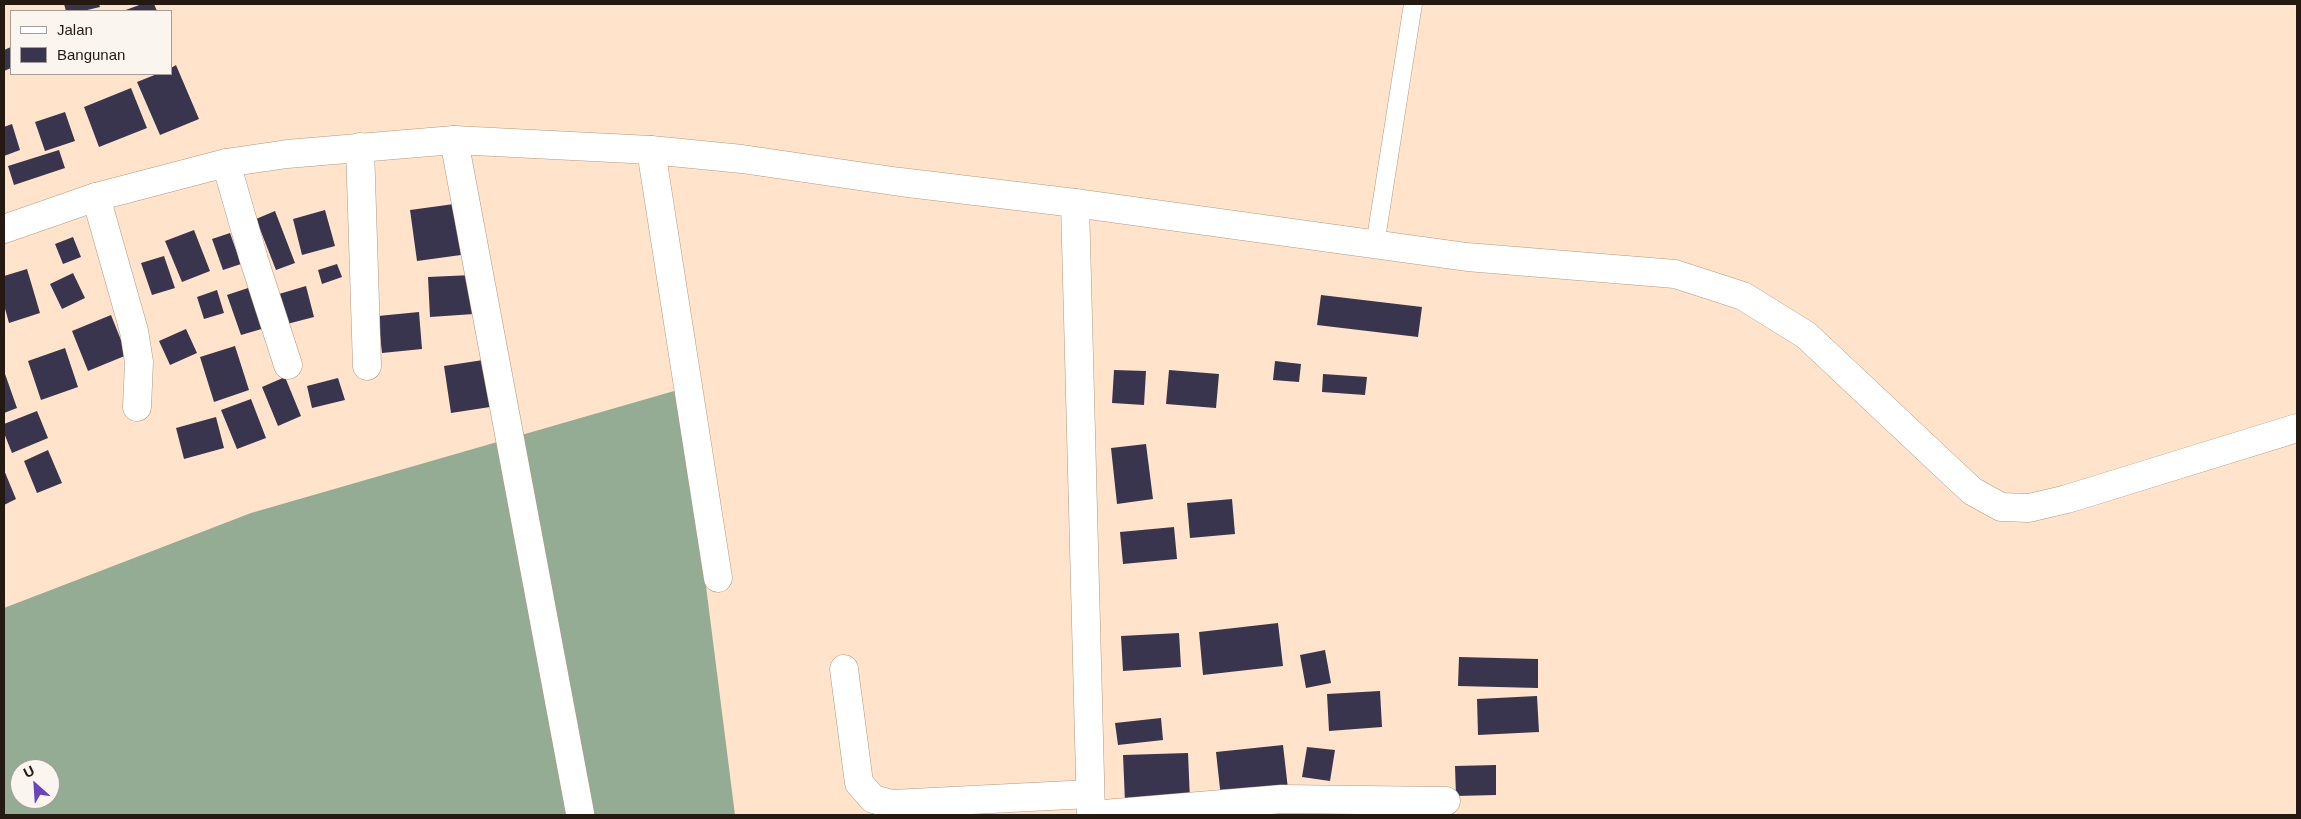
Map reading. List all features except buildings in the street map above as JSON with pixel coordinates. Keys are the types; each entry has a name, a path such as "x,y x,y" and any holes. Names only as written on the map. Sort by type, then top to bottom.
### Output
{"street":[{"path":"4,229 96,197 226,163 287,154 360,146 454,140 651,150 742,159 900,182 1075,203 1467,257 1675,274 1743,296 1806,335 1972,491 2001,506 2029,508 2067,499 2297,428"},
{"path":"454,140 580,813"},
{"path":"360,146 367,366"},
{"path":"651,150 718,578"},
{"path":"226,163 254,260 288,365"},
{"path":"96,197 134,331 139,362 137,406"},
{"path":"1075,203 1091,808"},
{"path":"844,669 859,783 873,799 892,804 1091,808 1282,799 1446,801"}],"lane":[{"path":"1375,245 1413,4"}],"green space":[{"path":"681,389 735,815 4,815 4,608 251,513"}]}
